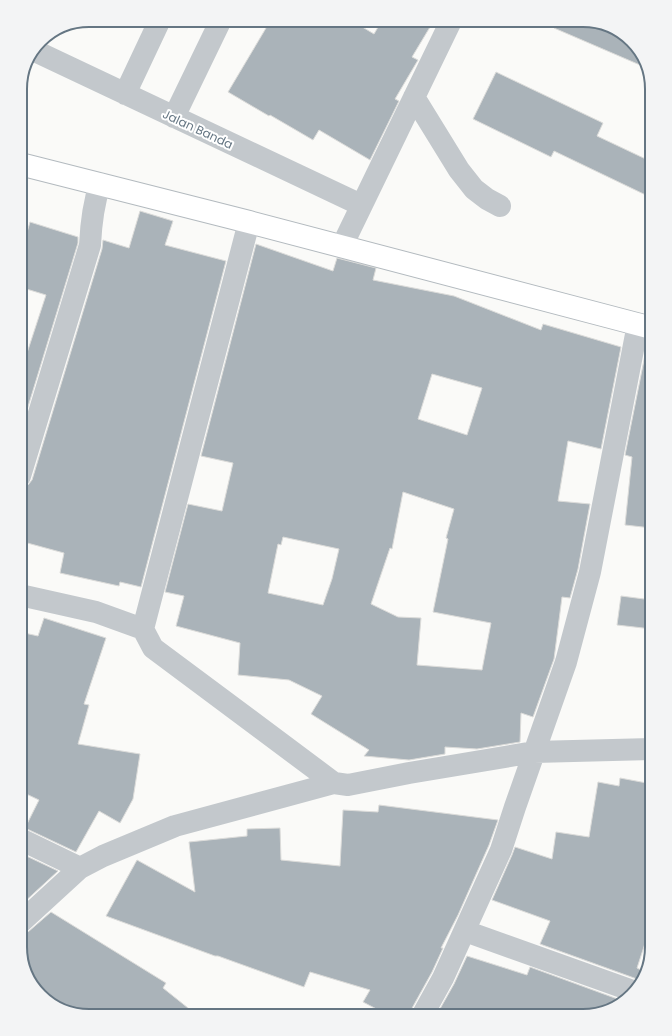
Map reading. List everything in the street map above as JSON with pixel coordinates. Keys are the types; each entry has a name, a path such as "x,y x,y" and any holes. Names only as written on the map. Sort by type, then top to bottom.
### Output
{"main road":[{"path":"27,166 342,246 645,326"}],"street":[{"path":"125,94 157,27"},
{"path":"174,118 218,27"},
{"path":"342,246 449,27"},
{"name":"Jalan Banda","path":"39,53 361,206"},
{"path":"414,97 459,170 474,189 487,199 500,206"},
{"path":"27,453 90,245 91,225 100,184"},
{"path":"143,629 249,222"},
{"path":"426,1009 443,978 501,850 566,662 590,572 645,326"},
{"path":"27,597 96,612 143,629 153,648 334,784"},
{"path":"27,917 80,868 103,856 175,826 334,784 348,785 409,773 532,758 645,750"},
{"path":"27,842 80,868"},
{"path":"465,931 628,989"}],"building":[{"path":"267,27 362,27 374,34 378,27 430,27 412,57 418,60 395,99 399,101 370,160 319,130 313,140 228,92"},
{"path":"587,27 611,33 630,48 640,65 554,28"},
{"path":"496,72 603,123 597,136 645,159 645,195 554,151 551,157 473,119"},
{"path":"140,211 173,221 165,245 226,261 141,587 120,582 119,586 60,573 64,553 27,543 27,486 32,480 102,249 103,240 129,248"},
{"path":"30,222 78,237 78,243 27,410 27,353 46,295 27,289 27,232"},
{"path":"256,244 333,271 337,258 376,268 373,280 454,296 541,330 543,324 621,347 601,449 568,441 558,501 590,504 578,569 570,598 562,597 554,659 533,717 521,713 520,742 477,749 445,747 445,754 409,760 364,756 369,750 311,714 322,696 289,680 238,675 240,643 176,626 184,596 165,592 188,504 222,511 233,463 201,456","holes":["432,374 482,388 467,435 418,419","403,492 454,509 446,538 448,539 433,612 491,623 482,670 417,665 421,618 398,617 371,604 390,548 392,549","283,537 339,549 332,579 323,605 268,593 278,544 281,545"]},
{"path":"645,355 645,527 625,525 632,457 625,455"},
{"path":"621,596 645,599 645,628 617,625"},
{"path":"44,618 106,638 84,704 89,705 78,744 140,754 133,799 120,823 99,811 76,852 27,829 27,824 39,800 27,794 27,634 38,636"},
{"path":"620,778 645,783 645,943 637,968 640,970 636,979 540,944 550,921 492,900 515,847 552,859 556,832 589,837 598,782 619,786"},
{"path":"379,805 498,820 489,845 458,915 441,948 443,948 432,972 412,1009 376,1009 363,1002 370,990 310,972 304,987 106,916 137,860 195,892 189,842 247,836 247,829 280,828 281,860 340,866 343,810 378,812"},
{"path":"27,856 58,871 27,900"},
{"path":"51,912 166,983 163,988 189,1009 85,1009 69,1006 58,1001 45,991 35,978 29,963 27,947 28,932"},
{"path":"467,956 527,975 530,967 617,999 599,1007 583,1009 440,1009"}]}
